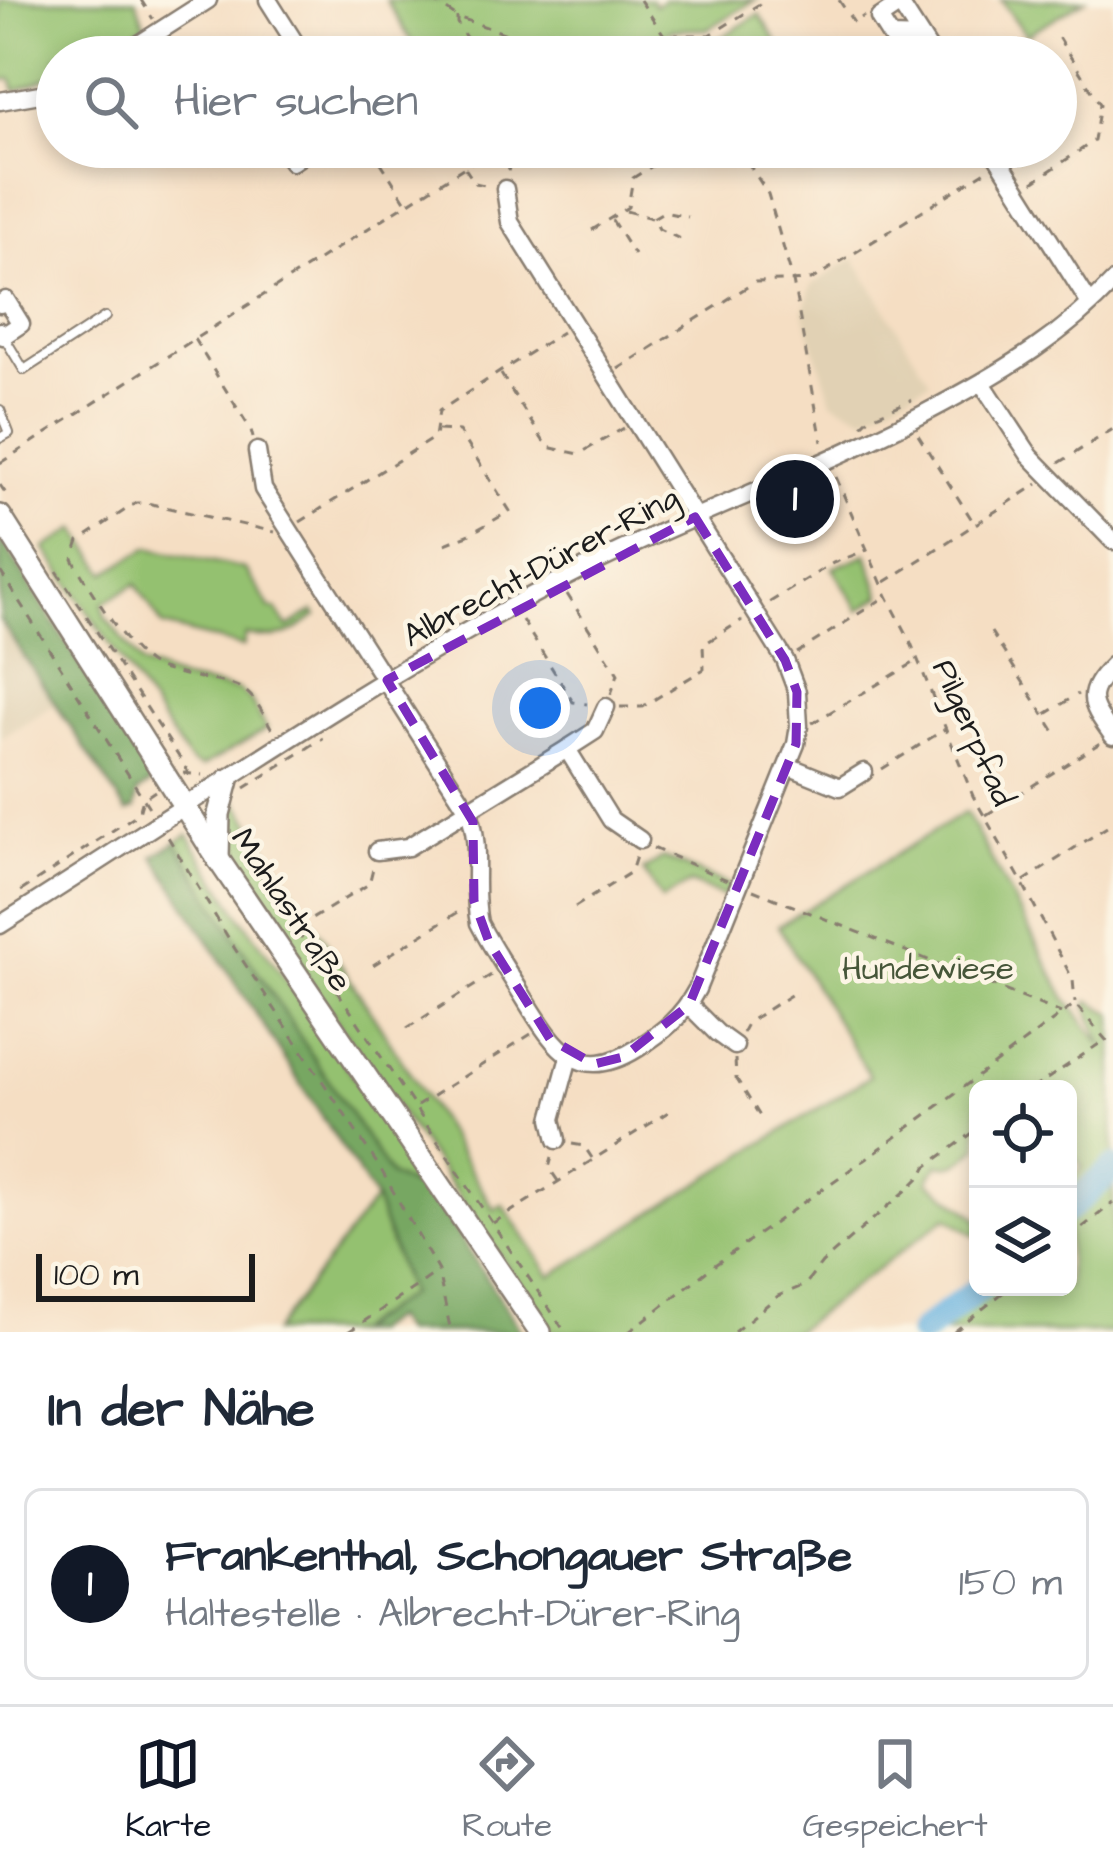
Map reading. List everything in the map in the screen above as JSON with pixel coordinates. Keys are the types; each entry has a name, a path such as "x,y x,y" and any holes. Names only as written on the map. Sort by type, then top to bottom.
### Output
{"street":[{"path":"152,36 208,0"},
{"path":"268,0 291,36"},
{"path":"0,101 36,95"},
{"path":"1004,168 1090,304"},
{"path":"257,451 263,489 468,810 476,837 474,902 479,923 543,1027 569,1057 594,1064 623,1057 667,1029 689,1005 788,766 799,726 797,692 785,660 510,221 505,190"},
{"name":"Albrecht-Dürer-Ring","path":"0,925 185,807 232,787 387,680 543,590 621,550 862,446 982,383 1057,333 1113,282"},
{"path":"0,304 6,300 21,324 1,333"},
{"path":"982,383 1047,475 1113,541"},
{"name":"Mahlastraße","path":"6,509 218,859 540,1332"},
{"path":"1113,665 1093,694 1096,710 1113,736"},
{"path":"376,851 408,847 567,749 595,731 606,707"},
{"path":"567,749 611,820 640,840"},
{"path":"788,766 840,787 864,772"},
{"path":"218,859 218,814 232,787"},
{"path":"689,1005 735,1046"},
{"path":"556,1140 552,1119 569,1057"}],"lane":[{"path":"1,333 24,370 105,316"},
{"path":"0,410 9,433 0,437"}],"path":[{"path":"141,0 160,31"},
{"path":"432,0 457,16 514,36"},
{"path":"640,0 667,36"},
{"path":"671,36 710,34 766,0"},
{"path":"839,0 854,23 870,13"},
{"path":"457,16 465,36"},
{"path":"1077,67 1100,104 1094,141 1077,152"},
{"path":"384,168 407,204"},
{"path":"0,463 463,168"},
{"path":"466,168 475,183 505,190 508,168"},
{"path":"592,230 628,207 633,178 649,168"},
{"path":"751,168 768,194 793,281 822,442"},
{"path":"607,376 755,282 811,280 975,168"},
{"path":"1018,191 1053,168"},
{"path":"624,211 653,218 663,212 688,217"},
{"path":"611,218 634,255"},
{"path":"653,218 659,229 680,239"},
{"path":"274,732 245,691 154,667 139,657 81,575 73,559 79,541 136,503 270,532 289,529 435,437 439,411 574,325"},
{"path":"194,339 251,430 257,451"},
{"path":"500,372 547,447 579,454 635,422"},
{"path":"883,583 1113,429"},
{"path":"436,430 459,431 510,511 440,546"},
{"path":"917,434 975,525"},
{"name":"Pilgerpfad","path":"836,477 974,796 1073,980 1075,1004"},
{"path":"758,507 815,482"},
{"path":"0,484 6,509"},
{"path":"520,617 573,702 642,707 704,669 704,645 833,563 869,550"},
{"path":"54,567 186,771"},
{"path":"0,571 143,799 139,813 19,893"},
{"path":"566,593 618,674 606,707"},
{"path":"785,660 887,596"},
{"path":"991,632 1057,735"},
{"path":"799,726 828,716 916,662"},
{"path":"1044,715 1077,694 1093,694"},
{"path":"828,716 832,723"},
{"path":"864,772 874,774 946,728"},
{"path":"232,787 335,730"},
{"path":"985,816 1113,736"},
{"path":"1022,882 1113,824"},
{"path":"228,828 565,1332"},
{"path":"170,840 235,949 380,1168 438,1271 452,1332"},
{"path":"575,908 631,872 640,840 666,855 1062,1013"},
{"path":"295,930 369,884 376,851"},
{"path":"374,964 474,902"},
{"path":"406,1028 505,966"},
{"path":"764,1121 736,1078 735,1046 748,1022 797,992"},
{"path":"628,1332 1075,1004 1113,1044"},
{"path":"414,1108 543,1027"},
{"path":"1046,1080 1106,1040"},
{"path":"491,1224 673,1109"},
{"path":"734,1332 778,1296 806,1285 822,1263 908,1189 926,1167 969,1136"},
{"path":"558,1182 549,1168 556,1140 584,1146 593,1160"},
{"path":"1077,1232 1113,1203"},
{"path":"348,1332 438,1271"},
{"path":"954,1332 999,1296"}],"highlighted area":[{"path":"695,517 785,660 797,692 796,744 689,1005 623,1057 594,1064 550,1039 489,942 474,901 473,822 387,680"}],"shaded area":[{"path":"854,258 930,381 865,417 832,401 803,312 812,285"},
{"path":"0,620 54,705 0,739"}],"green space":[{"path":"0,0 136,0 145,26 128,36 36,36 36,82 15,91 12,79 0,80"},
{"path":"386,0 651,0 655,5 664,0 755,0 708,29 671,30 661,36 408,36"},
{"path":"1001,0 1085,0 1026,35"},
{"path":"759,14 773,36 724,36"},
{"path":"77,529 106,573 149,547 245,569 288,627 314,611 317,616 284,635 246,635 243,647 163,626 136,584 103,603 104,615 142,665 182,680 238,690 250,700 267,729 202,767 187,758 45,548"},
{"path":"0,537 154,781 137,793 135,809 127,812 0,620"},
{"path":"867,554 881,596 859,610 833,568"},
{"name":"Hundewiese","path":"237,801 494,1209 503,1205 551,1276 870,1076 778,926 966,812 1065,997 1103,1046 1087,1006 1090,1001 1113,1014 1113,1332 910,1332 969,1288 969,1296 1077,1296 1077,1173 1083,1167 1077,1160 1077,1080 969,1080 969,1155 955,1164 938,1164 928,1181 969,1211 969,1231 947,1217 793,1332 553,1332 312,986 230,841 230,817"},
{"path":"188,835 431,1194 391,1177 176,842"},
{"path":"176,842 391,1176 431,1194 522,1332 402,1332 392,1318 371,1332 353,1332 409,1294 375,1199 154,856"},
{"path":"663,858 730,885 725,897 690,883 662,900 643,871"},
{"path":"375,1199 409,1295 353,1332 273,1332"}],"waterway":[{"path":"1077,1201 1113,1169"},
{"path":"922,1332 969,1296"}],"place":[{"name":"Frankenthal, Schongauer Straße","path":"795,499"}]}
